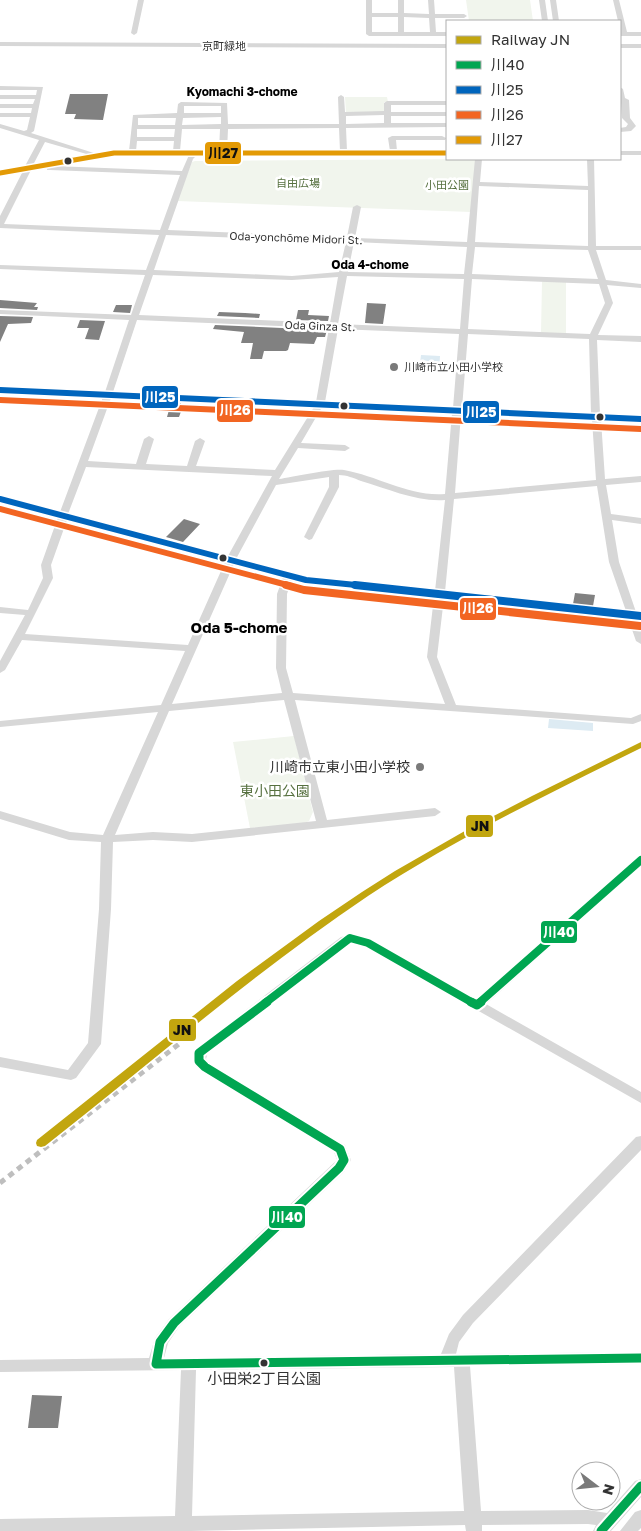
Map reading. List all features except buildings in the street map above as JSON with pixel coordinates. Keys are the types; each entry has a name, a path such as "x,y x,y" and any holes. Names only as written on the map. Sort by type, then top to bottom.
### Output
{"street":[{"path":"134,33 141,0"},
{"path":"369,0 369,34 446,34"},
{"path":"401,0 401,34"},
{"path":"431,0 434,34"},
{"path":"542,0 545,20"},
{"path":"553,0 556,20"},
{"path":"616,0 620,20"},
{"path":"369,15 464,16"},
{"path":"622,34 641,34"},
{"name":"京町緑地","path":"0,44 82,46 446,46"},
{"path":"621,46 641,46"},
{"path":"1,110 3,88 41,88 30,130 26,133"},
{"path":"2,97 38,97"},
{"path":"341,97 344,153"},
{"path":"621,98 626,100 626,118 632,124 628,129 621,130"},
{"path":"388,125 387,103 446,103"},
{"path":"176,152 181,104 225,104 224,152"},
{"path":"1,110 36,106"},
{"path":"1,110 34,114"},
{"path":"342,114 446,114"},
{"path":"132,153 135,116 225,115"},
{"path":"3,172 98,155 132,153 446,153 442,138 444,125 134,127"},
{"path":"0,126 98,155"},
{"path":"0,225 31,167 42,138"},
{"path":"394,153 392,138 442,138"},
{"path":"133,139 178,139"},
{"path":"0,670 32,613 48,578 46,565 108,395 184,173 190,158 195,152"},
{"path":"621,153 641,153"},
{"path":"452,708 432,658 458,410 478,160"},
{"path":"591,160 592,249 609,303 593,337 601,483 614,561 637,616 641,641"},
{"path":"31,167 184,173"},
{"path":"476,184 591,188"},
{"path":"0,1062 71,1075 94,1044 105,908 107,839 230,561 278,473 320,404 357,207"},
{"name":"Oda-yonchōme Midori St.","path":"0,225 471,245 592,249 641,248"},
{"path":"0,267 292,278 343,274 468,276 602,282 641,286"},
{"name":"Oda Ginza St.","path":"0,312 641,339"},
{"path":"0,390 641,419"},
{"path":"140,467 149,439"},
{"path":"191,469 200,441"},
{"path":"296,445 345,448"},
{"path":"82,464 278,473"},
{"path":"273,483 342,472 394,487 414,495 431,498 449,498 641,479"},
{"path":"309,536 334,487 334,474"},
{"path":"0,499 288,576 338,584 637,616"},
{"path":"606,516 641,520"},
{"path":"288,576 282,594 281,668 323,825"},
{"path":"0,610 32,613"},
{"path":"18,637 191,648"},
{"path":"0,724 290,696 633,721 641,717"},
{"path":"0,815 61,834 107,839 152,836 192,838 435,812"},
{"path":"477,1005 641,860"},
{"path":"156,1364 156,1353 161,1338 174,1323 339,1168 344,1160 340,1149 205,1067 199,1062 199,1053 350,938 368,943 641,1098"},
{"path":"473,1524 462,1374 447,1350 451,1341 468,1319 641,1141"},
{"path":"0,1366 641,1358"},
{"path":"183,1527 189,1364"},
{"path":"0,1526 183,1527 473,1524 588,1517 606,1526 641,1486"},
{"path":"628,1531 641,1517"}],"green space":[{"path":"466,0 530,0 533,20 469,20"},
{"path":"345,97 387,97 388,102 384,102 385,112 346,113"},
{"name":"小田公園","path":"476,160 471,212 177,201 192,162"},
{"path":"542,281 566,282 566,334 541,333"},
{"name":"東小田公園","path":"294,736 313,812 309,821 302,824 250,828 233,742"}],"shaded area":[{"path":"421,355 440,356 439,373 419,372"},
{"path":"549,719 593,723 593,731 548,728"}],"railway":[{"path":"0,1183 188,1037"}],"rail line":[{"name":"JN","path":"41,1143 281,953 365,894 466,834 641,745"}],"transit line":[{"name":"川27","path":"0,173 114,153 446,153"},
{"name":"川25","path":"0,390 641,419"},
{"name":"川26","path":"0,400 641,429"},
{"name":"川25","path":"0,499 306,580 641,616"},
{"name":"川26","path":"0,509 304,590 640,626"},
{"name":"川40","path":"477,1005 641,860"},
{"name":"川40","path":"156,1364 160,1342 174,1323 339,1168 344,1160 340,1149 205,1067 199,1061 199,1053 350,938 368,943 477,1005"},
{"name":"川40","path":"156,1364 641,1358"},
{"name":"川40","path":"601,1531 641,1486"}],"place":[{"name":"川崎市立小田小学校","path":"394,367"},
{"name":"川崎市立東小田小学校","path":"420,767"},
{"name":"小田栄2丁目公園","path":"264,1363"}],"district":[{"name":"Kyomachi 3-chome","path":"242,92"},
{"name":"Oda 4-chome","path":"370,265"},
{"name":"Oda 5-chome","path":"239,628"}],"park label":[{"name":"自由広場","path":"298,183"}]}
